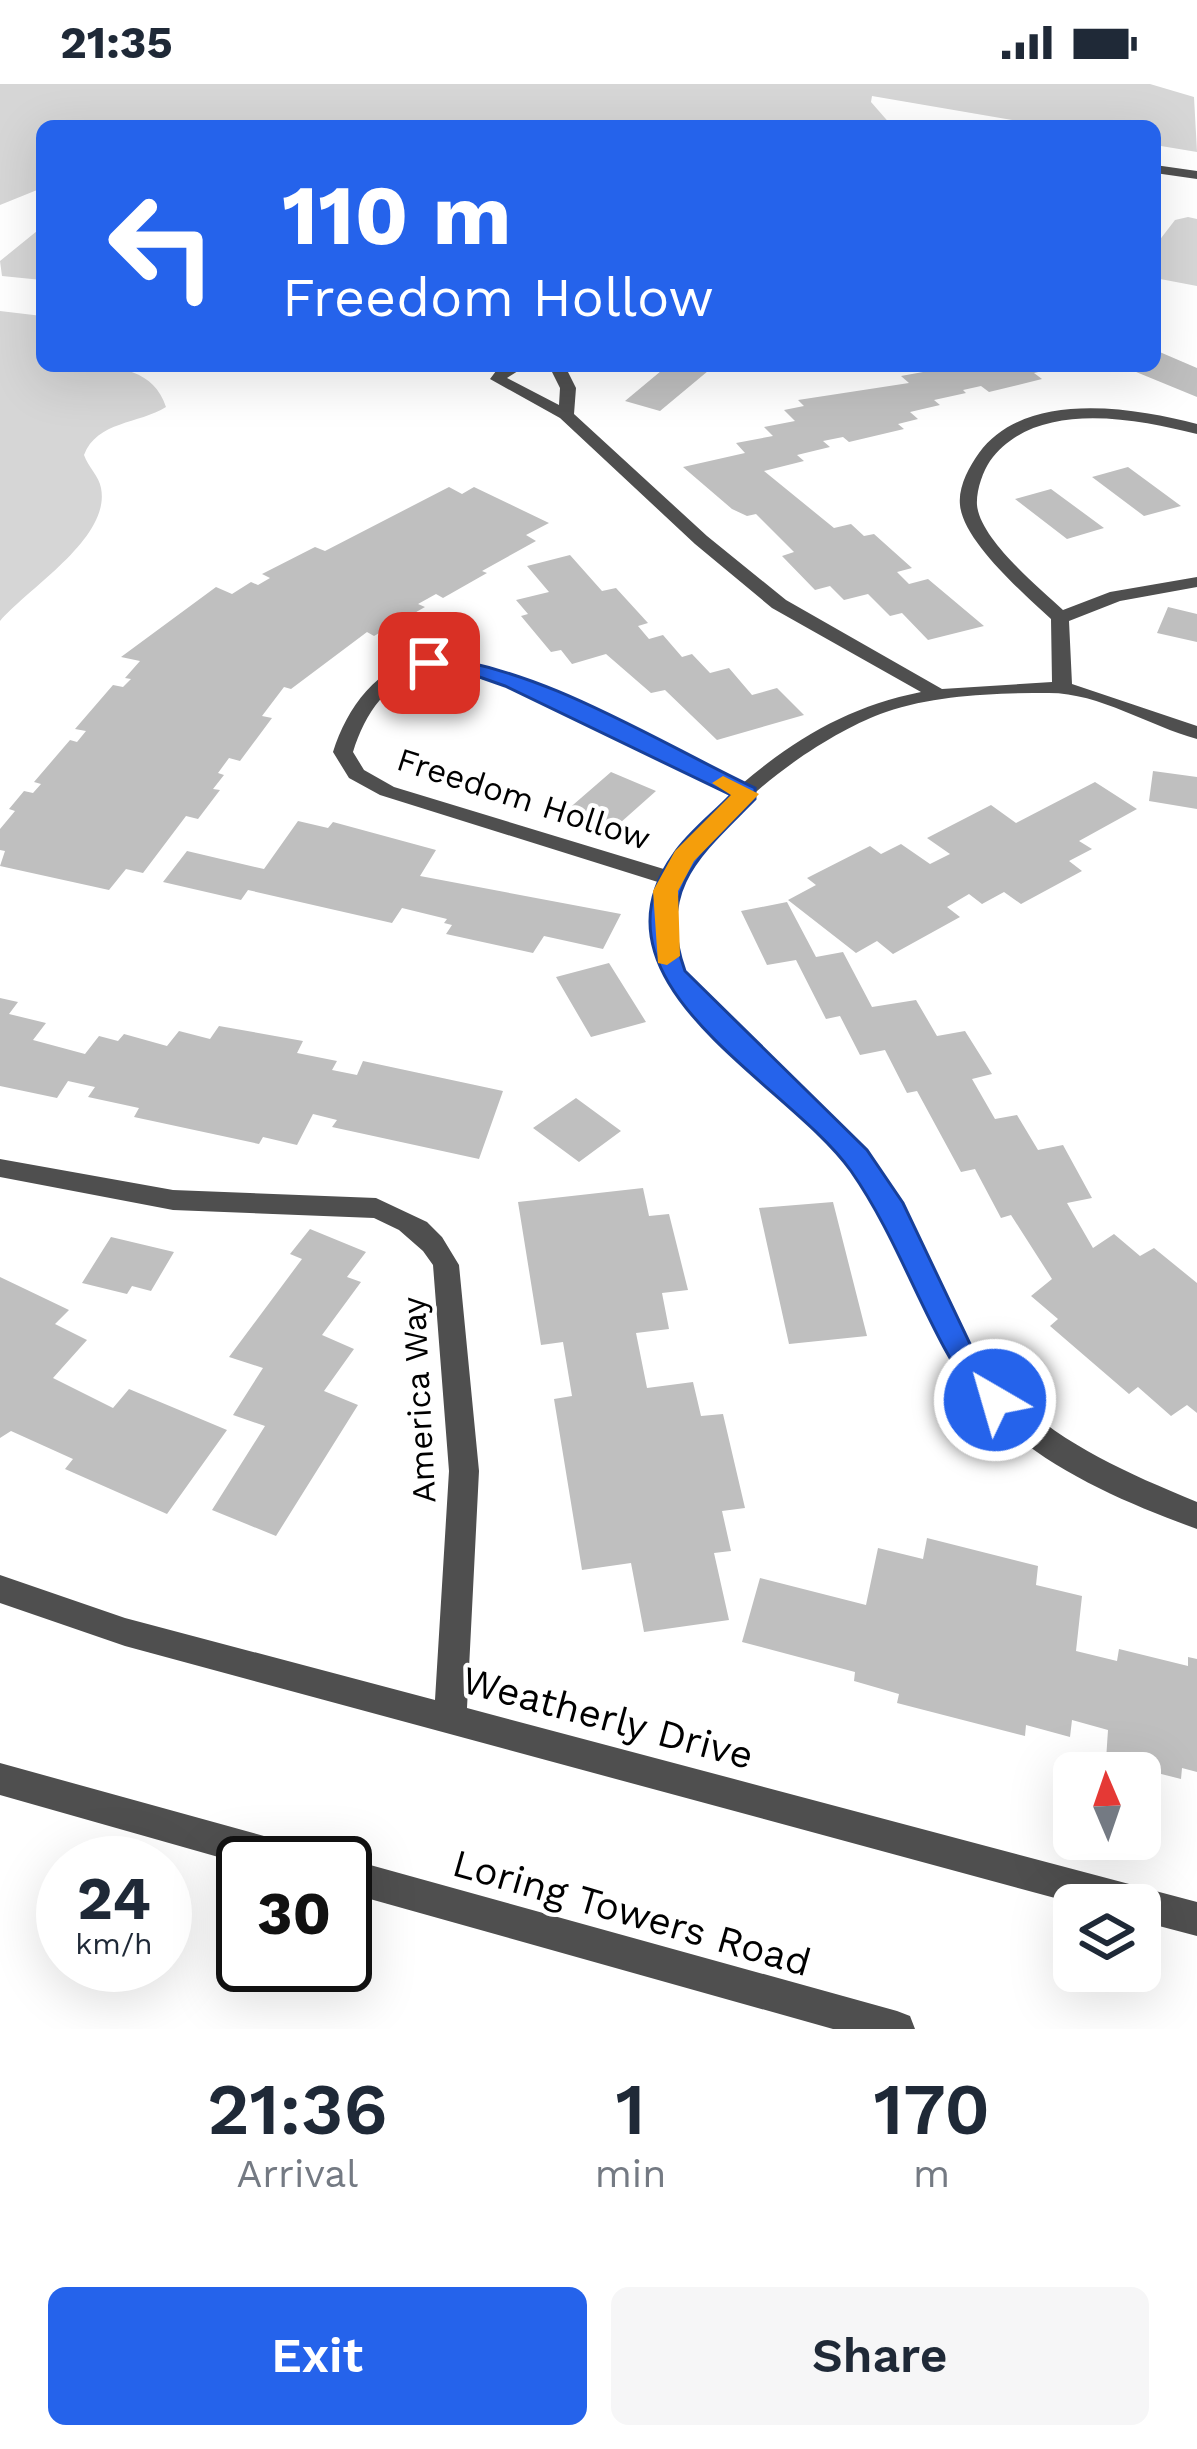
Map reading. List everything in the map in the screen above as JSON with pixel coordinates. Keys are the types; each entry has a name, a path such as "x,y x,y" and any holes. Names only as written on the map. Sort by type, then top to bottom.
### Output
{"street":[{"path":"1161,170 1197,175"},
{"path":"503,372 498,379 566,416 687,528 779,604 934,691"},
{"path":"560,372 568,388 566,416"},
{"path":"1062,688 1060,618 1015,579 972,521 968,495 992,445 1024,426 1073,416 1134,414 1197,429"},
{"path":"1060,618 1116,596 1197,582"},
{"name":"Freedom Hollow","path":"672,879 387,791 356,774 344,752 348,729 364,702 392,679 429,663 471,667 513,682 747,794"},
{"name":"Freedom Hollow","path":"1197,733 1062,688 934,691 887,701 851,717 747,794 684,857 662,916 663,945 673,974 707,1014 856,1157 888,1203 959,1354 995,1400 1048,1444 1197,1516"},
{"name":"America Way","path":"0,1168 173,1199 376,1208 406,1218 433,1239 446,1265 464,1471 450,1718"},
{"name":"Weatherly Drive","path":"0,1589 125,1632 1197,1919"},
{"path":"11,1782 216,1839"},
{"name":"Loring Towers Road","path":"372,1883 897,2029"}],"shaded area":[{"path":"0,84 1150,84 1194,97 1197,152 1161,146 1161,120 1012,120 872,96 871,102 887,120 36,120 36,190 0,205"},
{"path":"1197,219 1197,286 1161,279 1161,238 1175,220"},
{"path":"36,232 36,279 2,276 0,261"},
{"path":"0,311 36,315 36,372 131,372 158,391 166,407 109,429 90,444 84,455 101,488 101,507 93,525 65,561 0,621"}],"building":[{"path":"1161,353 1197,368 1197,397 1136,372 1161,372"},
{"path":"660,372 707,372 660,411 625,401"},
{"path":"1038,372 1034,373 1042,379 989,392 981,386 963,390 966,393 934,400 940,405 910,412 918,419 898,424 904,429 849,442 843,437 823,441 830,447 797,455 804,461 764,471 834,528 851,524 864,536 874,534 912,568 897,572 909,584 928,579 984,626 928,640 902,613 890,616 868,594 844,600 830,586 815,590 782,556 794,552 756,514 747,516 732,509 683,467 745,453 736,443 773,436 764,427 795,421 784,410 804,406 798,400 909,383 901,376"},
{"path":"1128,467 1181,506 1144,516 1092,477"},
{"path":"449,487 462,494 474,487 549,523 526,535 536,541 482,571 487,573 443,598 436,594 418,604 425,607 374,636 367,632 291,689 284,687 262,716 272,718 240,761 229,758 218,773 224,775 213,789 220,790 198,819 186,816 143,873 126,869 109,890 0,866 5,851 0,850 0,829 15,811 9,809 24,791 33,793 41,784 34,782 70,740 77,742 86,731 75,729 113,685 123,687 131,679 125,678 140,661 121,657 216,587 232,594 251,582 258,585 270,578 262,574 315,547 325,551"},
{"path":"1051,489 1104,528 1067,539 1015,499"},
{"path":"570,555 602,591 616,588 648,623 638,626 649,639 663,635 682,657 692,654 710,673 729,668 752,695 777,688 804,715 717,740 665,690 651,693 606,654 572,664 561,650 551,652 521,616 528,614 516,600 549,592 527,566"},
{"path":"1168,607 1197,614 1197,642 1157,633"},
{"path":"1153,771 1197,777 1197,809 1149,801"},
{"path":"611,772 656,791 611,831 566,811"},
{"path":"1095,782 1137,809 1079,841 1092,849 1069,861 1082,871 1021,904 1004,892 982,904 969,894 947,907 960,917 893,954 877,941 856,953 788,900 816,885 807,878 870,846 881,854 901,844 930,864 950,854 927,838 991,805 1016,823"},
{"path":"298,821 328,828 333,822 436,850 420,876 621,914 603,949 544,936 533,953 446,934 452,925 444,923 447,919 402,908 392,923 248,890 241,900 163,882 187,851 264,869"},
{"path":"787,902 816,957 843,952 872,1007 916,1000 937,1036 965,1031 992,1074 972,1079 995,1119 1017,1115 1038,1150 1063,1145 1092,1198 1067,1203 1093,1248 1114,1234 1140,1256 1154,1248 1197,1283 1197,1413 1187,1405 1171,1416 1138,1387 1129,1394 1050,1326 1058,1319 1031,1296 1052,1279 1011,1215 1001,1218 975,1169 961,1172 917,1091 907,1093 885,1050 860,1055 840,1016 826,1019 796,960 767,965 741,911"},
{"path":"609,963 646,1022 591,1037 556,977"},
{"path":"0,998 18,1002 9,1014 46,1023 33,1040 85,1054 99,1036 118,1041 124,1034 167,1046 179,1031 210,1039 219,1026 303,1041 297,1053 337,1061 332,1070 357,1075 363,1061 503,1091 479,1159 332,1127 337,1120 313,1114 297,1145 263,1137 259,1144 134,1117 139,1108 88,1097 95,1087 68,1081 57,1098 0,1086"},
{"path":"576,1098 621,1131 579,1162 533,1128"},
{"path":"643,1188 649,1216 669,1214 688,1290 662,1293 669,1329 636,1333 647,1388 693,1382 701,1416 723,1414 745,1508 722,1511 731,1551 714,1553 729,1620 644,1632 631,1563 582,1570 554,1399 572,1396 563,1342 541,1345 518,1202"},
{"path":"833,1202 867,1336 789,1344 759,1208"},
{"path":"310,1229 366,1252 347,1277 361,1282 322,1335 354,1349 324,1391 358,1405 276,1536 212,1510 265,1426 233,1415 263,1368 229,1357 302,1259 290,1254"},
{"path":"111,1237 174,1252 151,1291 132,1286 127,1294 82,1283"},
{"path":"0,1277 69,1310 55,1324 87,1340 53,1378 113,1408 129,1389 227,1430 167,1514 65,1469 73,1459 11,1431 0,1438"},
{"path":"927,1538 1038,1566 1036,1585 1082,1596 1076,1651 1117,1661 1119,1649 1188,1666 1188,1657 1197,1659 1197,1772 1182,1768 1181,1779 1161,1774 1161,1752 1107,1752 1108,1730 1072,1720 1070,1737 1026,1725 1025,1736 897,1703 899,1694 854,1681 855,1672 742,1642 760,1578 866,1605 878,1548 923,1559"}],"slow traffic":[{"path":"667,956 662,916 666,891 684,857 747,794 723,783"}],"route":[{"path":"429,663 471,667 513,682 747,794 684,857 666,891 663,945 673,974 707,1014 856,1157 888,1203 959,1354 995,1400"}]}
